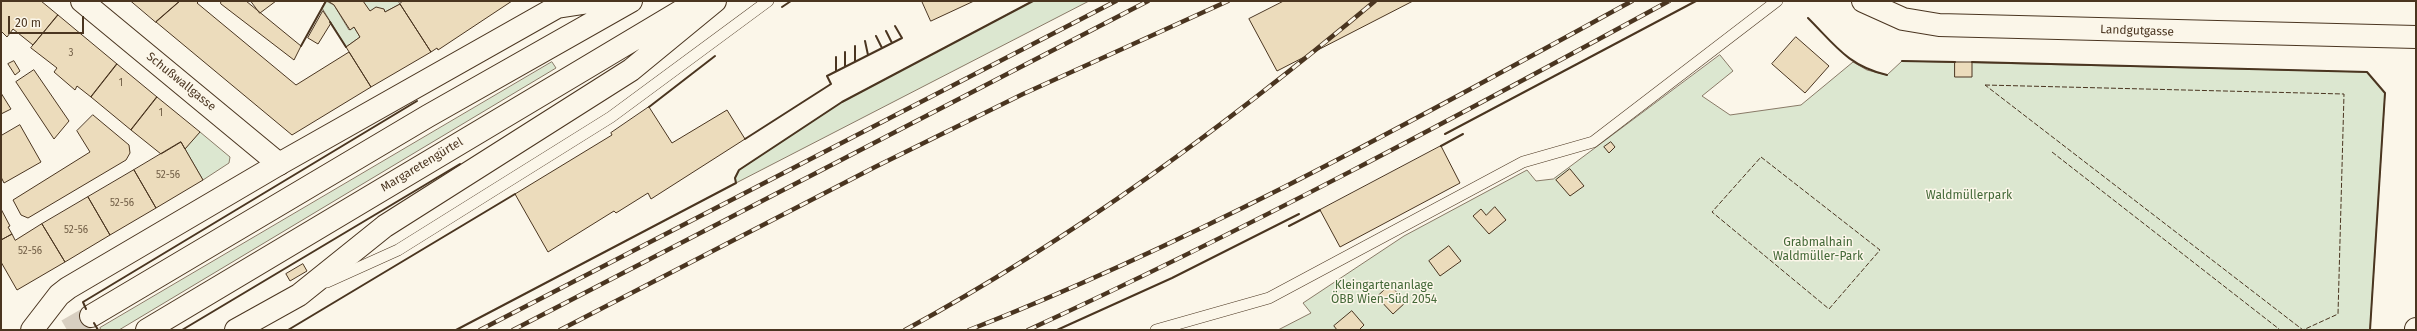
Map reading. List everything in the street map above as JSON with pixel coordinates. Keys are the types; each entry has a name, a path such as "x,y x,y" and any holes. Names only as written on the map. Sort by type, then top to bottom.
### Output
{"main road":[{"name":"Schußwallgasse","path":"82,1 279,164"},
{"path":"32,330 55,300 68,288 279,164 558,3 596,1"},
{"path":"91,316 428,116 631,1"},
{"name":"Margaretengürtel","path":"147,330 698,1"},
{"path":"236,330 299,295 385,226 631,70 715,1"},
{"name":"Landgutgasse","path":"1877,4 1903,19 1939,25 2416,37"}],"lane":[{"path":"299,295 398,250 611,117 768,1"},
{"path":"1156,330 1269,298 1523,162 1593,142 1777,1"}],"green space":[{"path":"326,1 334,5 349,30 354,27 360,37 346,47 322,8"},
{"path":"363,1 398,1 400,4 385,12 370,11"},
{"path":"1033,1 1089,1 736,183 735,178 739,170 842,102"},
{"name":"Waldmüllerpark","path":"1720,55 1733,71 1702,96 1730,115 1801,105 1853,62 1867,70 1887,75 1902,61 2367,72 2385,93 2370,330 1278,330 1311,313 1303,303 1404,236 1527,170 1536,181 1553,179"},
{"path":"552,62 556,68 119,330 101,330 100,328"},
{"path":"200,132 230,157 229,163 203,180 185,149"}],"building":[{"path":"1,1 41,1 58,15 33,45 13,29 7,37 1,31"},
{"path":"131,1 180,1 156,22"},
{"path":"180,1 199,1 197,3 296,85 349,52 371,87 292,135 156,22"},
{"path":"221,1 246,1 301,46 294,60 221,4"},
{"path":"251,1 276,1 260,13"},
{"path":"328,1 363,1 370,11 376,7 384,9 385,12 400,4 431,52 371,87 346,47 360,37 354,27 350,30 334,5"},
{"path":"403,1 512,1 438,50 437,48 431,52 400,4"},
{"path":"922,1 974,1 931,21"},
{"path":"1284,1 1413,1 1277,71 1249,19"},
{"path":"323,11 331,23 318,44 308,38"},
{"path":"58,15 117,64 91,97 77,86 75,90 54,72 57,68 31,48"},
{"path":"1796,37 1829,66 1805,93 1772,64"},
{"path":"14,61 20,71 15,75 8,64"},
{"path":"1955,62 1972,62 1972,77 1955,77"},
{"path":"117,64 157,97 131,130 91,97"},
{"path":"34,70 69,121 54,139 16,82"},
{"path":"1,93 11,109 1,114"},
{"path":"157,97 200,132 185,149 181,142 161,154 131,130"},
{"path":"649,107 672,143 727,110 745,139 651,199 648,193 616,213 614,211 548,252 515,194 612,135 611,133"},
{"path":"93,115 129,145 130,153 126,160 28,218 21,215 13,200 90,152 77,131"},
{"path":"20,125 41,162 4,183 1,177 1,136"},
{"path":"181,142 203,180 156,208 134,170"},
{"path":"1611,142 1615,147 1609,153 1604,147"},
{"path":"1441,146 1460,183 1340,247 1320,210"},
{"path":"1570,169 1584,186 1570,196 1556,180"},
{"path":"134,170 156,208 110,235 88,197"},
{"path":"88,197 110,235 65,262 42,224"},
{"path":"1495,207 1506,220 1489,234 1473,216 1481,209 1486,215"},
{"path":"1,209 10,226 8,227 12,234 1,240"},
{"path":"42,224 65,262 17,290 1,262 1,240 12,234 15,240"},
{"path":"1449,246 1461,261 1440,276 1429,261"},
{"path":"303,264 307,271 290,281 286,274"},
{"path":"1390,285 1406,302 1393,314 1377,297"},
{"path":"1352,311 1364,325 1359,330 1337,330 1334,326"}],"tunnel":[{"path":"67,330 91,316"}],"railway":[{"path":"480,330 1116,1"},
{"path":"513,330 1148,1"},
{"path":"560,330 875,167 1023,94 1228,1"},
{"path":"905,330 1029,257 1148,177 1206,135 1320,47 1375,1"},
{"path":"969,330 1055,295 1139,257 1306,176 1470,90 1632,1"},
{"path":"1028,330 1190,253 1351,171 1669,1"}],"fence":[{"path":"1985,85 2344,94 2338,314 2303,330 1985,85"},
{"path":"2052,152 2279,329"},
{"path":"1761,157 1880,250 1829,309 1712,212 1761,157"}],"wall":[{"path":"301,46 326,1"},
{"path":"782,7 791,1"},
{"path":"456,330 736,183 735,178 739,170 842,102 1033,1"},
{"path":"1445,134 1696,1"},
{"path":"1808,18 1835,46 1852,60 1862,66 1887,75"},
{"path":"330,22 346,47"},
{"path":"745,139 831,84 827,76 902,38 895,26"},
{"path":"886,31 892,43"},
{"path":"876,36 882,48"},
{"path":"865,41 868,55"},
{"path":"855,46 855,62"},
{"path":"845,52 845,67"},
{"path":"649,107 715,56"},
{"path":"836,57 836,71"},
{"path":"1902,61 1955,62"},
{"path":"1972,62 2367,72 2385,93 2370,330"},
{"path":"86,309 83,302 417,101"},
{"path":"1441,146 1463,134"},
{"path":"182,330 460,164"},
{"path":"288,330 515,194"},
{"path":"1289,226 1320,210"},
{"path":"1057,330 1172,278 1299,214"},
{"path":"94,323 98,330"}],"park label":[{"name":"Grabmalhain Waldmüller-Park","path":"1818,250"},
{"name":"Kleingartenanlage ÖBB Wien-Süd 2054","path":"1384,293"}]}
